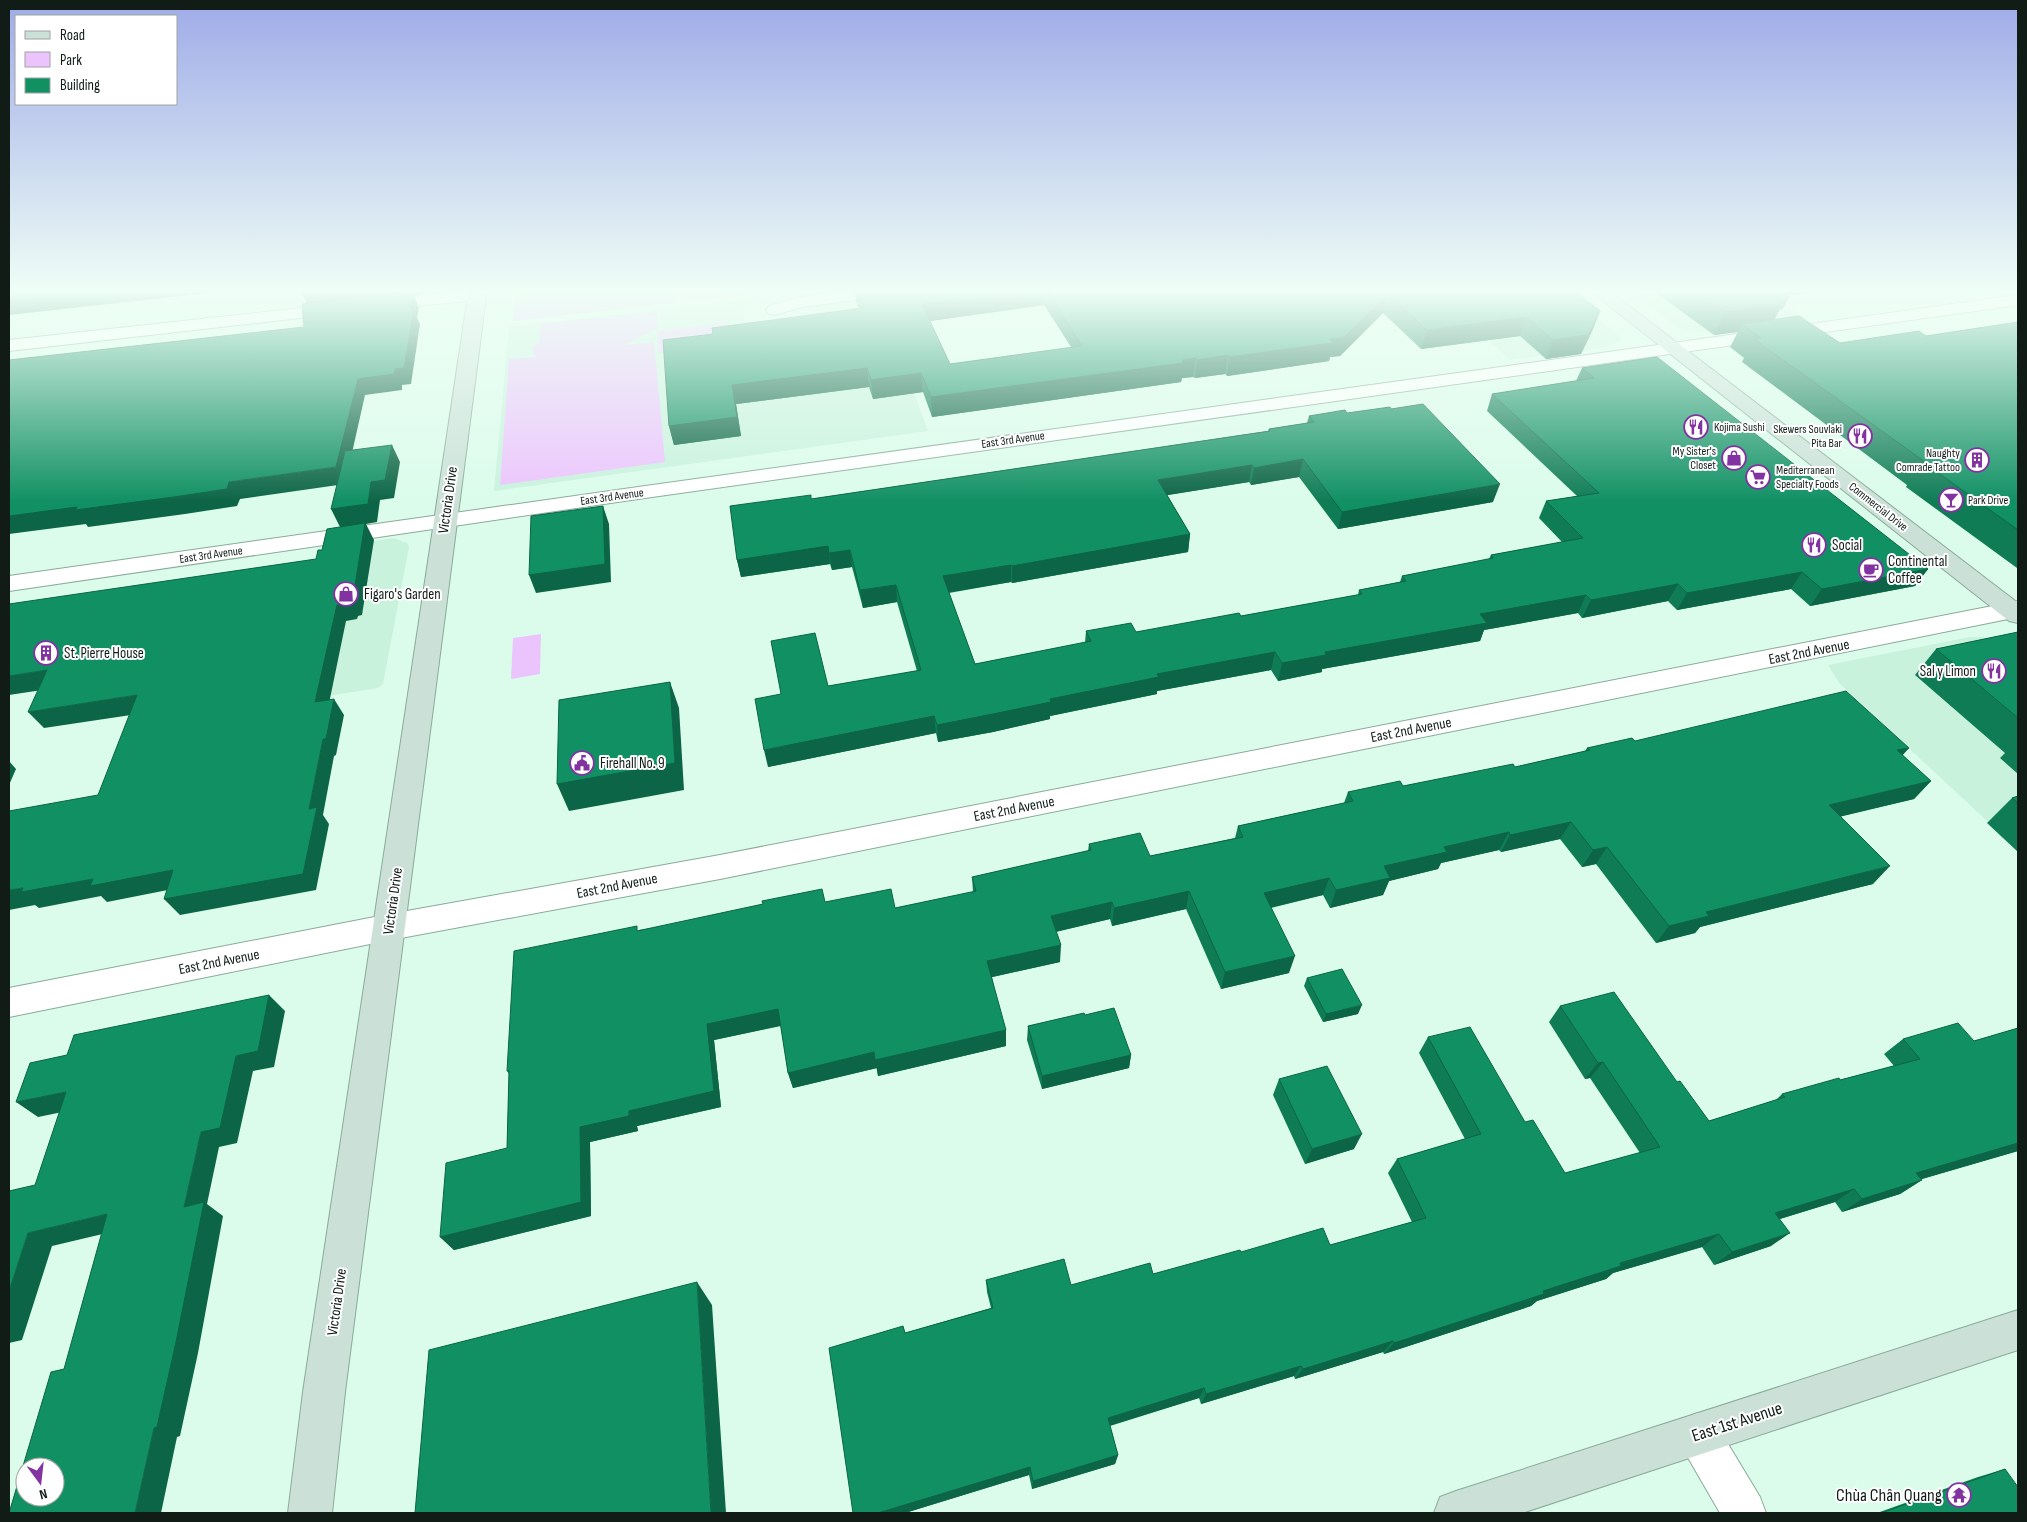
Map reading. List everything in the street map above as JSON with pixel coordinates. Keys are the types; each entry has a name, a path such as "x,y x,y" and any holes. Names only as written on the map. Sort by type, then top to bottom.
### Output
{"street":[{"name":"Victoria Drive","path":"310,1513 325,1382 390,928 468,360"},
{"name":"East 3rd Avenue","path":"9,584 1587,360"},
{"name":"Commercial Drive","path":"1688,360 2016,611"},
{"name":"East 2nd Avenue","path":"9,1003 390,928 729,865 2016,611"},
{"name":"East 1st Avenue","path":"1456,1513 2018,1330"},
{"path":"1698,1434 1744,1513"}],"shaded area":[{"path":"506,360 902,360 928,431 494,491"},
{"path":"394,538 407,543 409,547 383,684 378,688 296,701 333,547"},
{"path":"1970,637 1982,637 2002,642 2018,651 2018,850 1839,683 1828,665"}],"green space":[{"path":"509,360 656,360 665,462 500,485"},
{"path":"541,634 540,674 511,679 513,638"}],"building":[{"path":"9,360 405,360 404,368 395,369 394,374 358,379 336,467 229,482 227,489 174,497 75,510 77,507 9,516"},
{"path":"664,360 948,360 950,364 979,360 1183,360 1183,363 931,397 921,373 871,380 867,368 732,385 737,417 669,426"},
{"path":"1636,360 1661,360 1928,569 1822,589 1802,572 1687,593 1678,584 1591,600 1586,595 1480,614 1487,623 1325,652 1326,655 1282,663 1275,652 1157,674 1159,677 1050,699 1051,702 937,725 934,716 764,750 755,699 781,694 771,641 815,633 828,686 921,670 896,585 860,590 850,550 829,553 828,546 737,560 730,506 811,495 811,499 1270,431 1269,429 1314,422 1309,416 1345,410 1347,413 1423,404 1500,484 1342,512 1303,459 1254,468 1252,465 1158,480 1190,534 1012,566 943,576 975,664 1091,641 1086,631 1131,623 1136,632 1239,613 1241,616 1362,594 1359,590 1406,581 1402,576 1493,558 1491,555 1583,538 1546,501 1599,493 1492,394 1594,378 1582,368"},
{"path":"1783,360 2018,360 2018,530 1923,462 1925,462"},
{"path":"392,445 385,480 371,482 368,504 331,509 345,451"},
{"path":"603,506 605,564 529,575 531,516"},
{"path":"365,523 353,598 349,599 348,603 337,605 315,702 334,699 326,739 323,739 309,809 317,807 303,874 164,899 173,870 90,886 93,879 21,892 23,888 9,890 9,811 98,795 137,695 28,712 47,670 9,676 9,604 316,559 318,550 322,550 327,529"},
{"path":"2018,632 2018,718 1936,649"},
{"path":"670,682 675,763 557,784 559,700"},
{"path":"1846,691 1909,748 1897,750 1931,781 1829,805 1890,866 1706,912 1709,916 1669,926 1607,847 1593,850 1571,822 1510,835 1509,832 1444,847 1447,852 1384,866 1390,878 1336,890 1329,878 1264,893 1295,956 1225,972 1189,891 1114,908 1112,902 1051,916 1061,945 987,961 1006,1030 875,1060 874,1052 788,1073 778,1009 707,1024 714,1091 629,1111 629,1116 580,1127 581,1202 440,1237 446,1163 507,1148 509,1071 507,1071 514,951 637,926 637,931 763,904 762,901 822,889 825,902 891,889 895,908 976,891 972,877 1091,850 1089,844 1140,833 1150,856 1243,837 1238,826 1353,801 1348,792 1400,781 1403,786 1513,764 1515,767 1590,750 1587,748 1632,738 1635,741"},
{"path":"2018,796 2018,803 2012,798"},
{"path":"1342,969 1362,1005 1326,1014 1307,978"},
{"path":"1614,992 1677,1082 1680,1081 1709,1121 1785,1097 1782,1094 1920,1059 1903,1039 1958,1023 1974,1041 2018,1028 2018,1143 1916,1173 1922,1180 1862,1199 1854,1189 1775,1213 1790,1233 1732,1252 1719,1234 1620,1263 1621,1266 1543,1291 1544,1294 1394,1343 1393,1341 1303,1369 1301,1366 1206,1394 1204,1388 1108,1418 1118,1455 1033,1481 1030,1467 878,1513 853,1513 829,1348 903,1326 905,1333 993,1308 986,1280 1064,1259 1071,1285 1150,1263 1153,1274 1240,1250 1241,1252 1323,1228 1330,1245 1426,1218 1397,1159 1481,1134 1428,1037 1470,1027 1525,1122 1533,1120 1565,1173 1660,1147 1603,1062 1598,1063 1560,1006"},
{"path":"269,995 258,1051 236,1056 220,1128 201,1132 184,1207 204,1202 176,1342 135,1513 9,1513 15,1493 15,1507 65,1507 65,1457 26,1457 51,1372 64,1369 107,1214 28,1233 9,1291 9,1191 35,1185 66,1092 16,1102 30,1063 67,1055 74,1035"},
{"path":"1114,1008 1131,1055 1042,1076 1028,1026"},
{"path":"1327,1066 1362,1134 1312,1149 1279,1079"},
{"path":"697,1282 711,1513 415,1513 429,1350"},
{"name":"Chùa Chân Quang","path":"2005,1469 2018,1487 2018,1513 1881,1513"}],"place":[{"name":"Kojima Sushi","path":"1696,427"},
{"name":"Skewers Souvlaki Pita Bar","path":"1860,436"},
{"name":"My Sister's Closet","path":"1734,458"},
{"name":"Naughty Comrade Tattoo","path":"1977,460"},
{"name":"Mediterranean Specialty Foods","path":"1758,477"},
{"name":"Park Drive","path":"1951,500"},
{"name":"Social","path":"1814,545"},
{"name":"Continental Coffee","path":"1871,570"},
{"name":"Figaro's Garden","path":"346,594"},
{"name":"St. Pierre House","path":"46,653"},
{"name":"Sal y Limon","path":"1994,671"},
{"name":"Firehall No. 9","path":"582,763"},
{"name":"Chùa Chân Quang","path":"1959,1495"}]}
